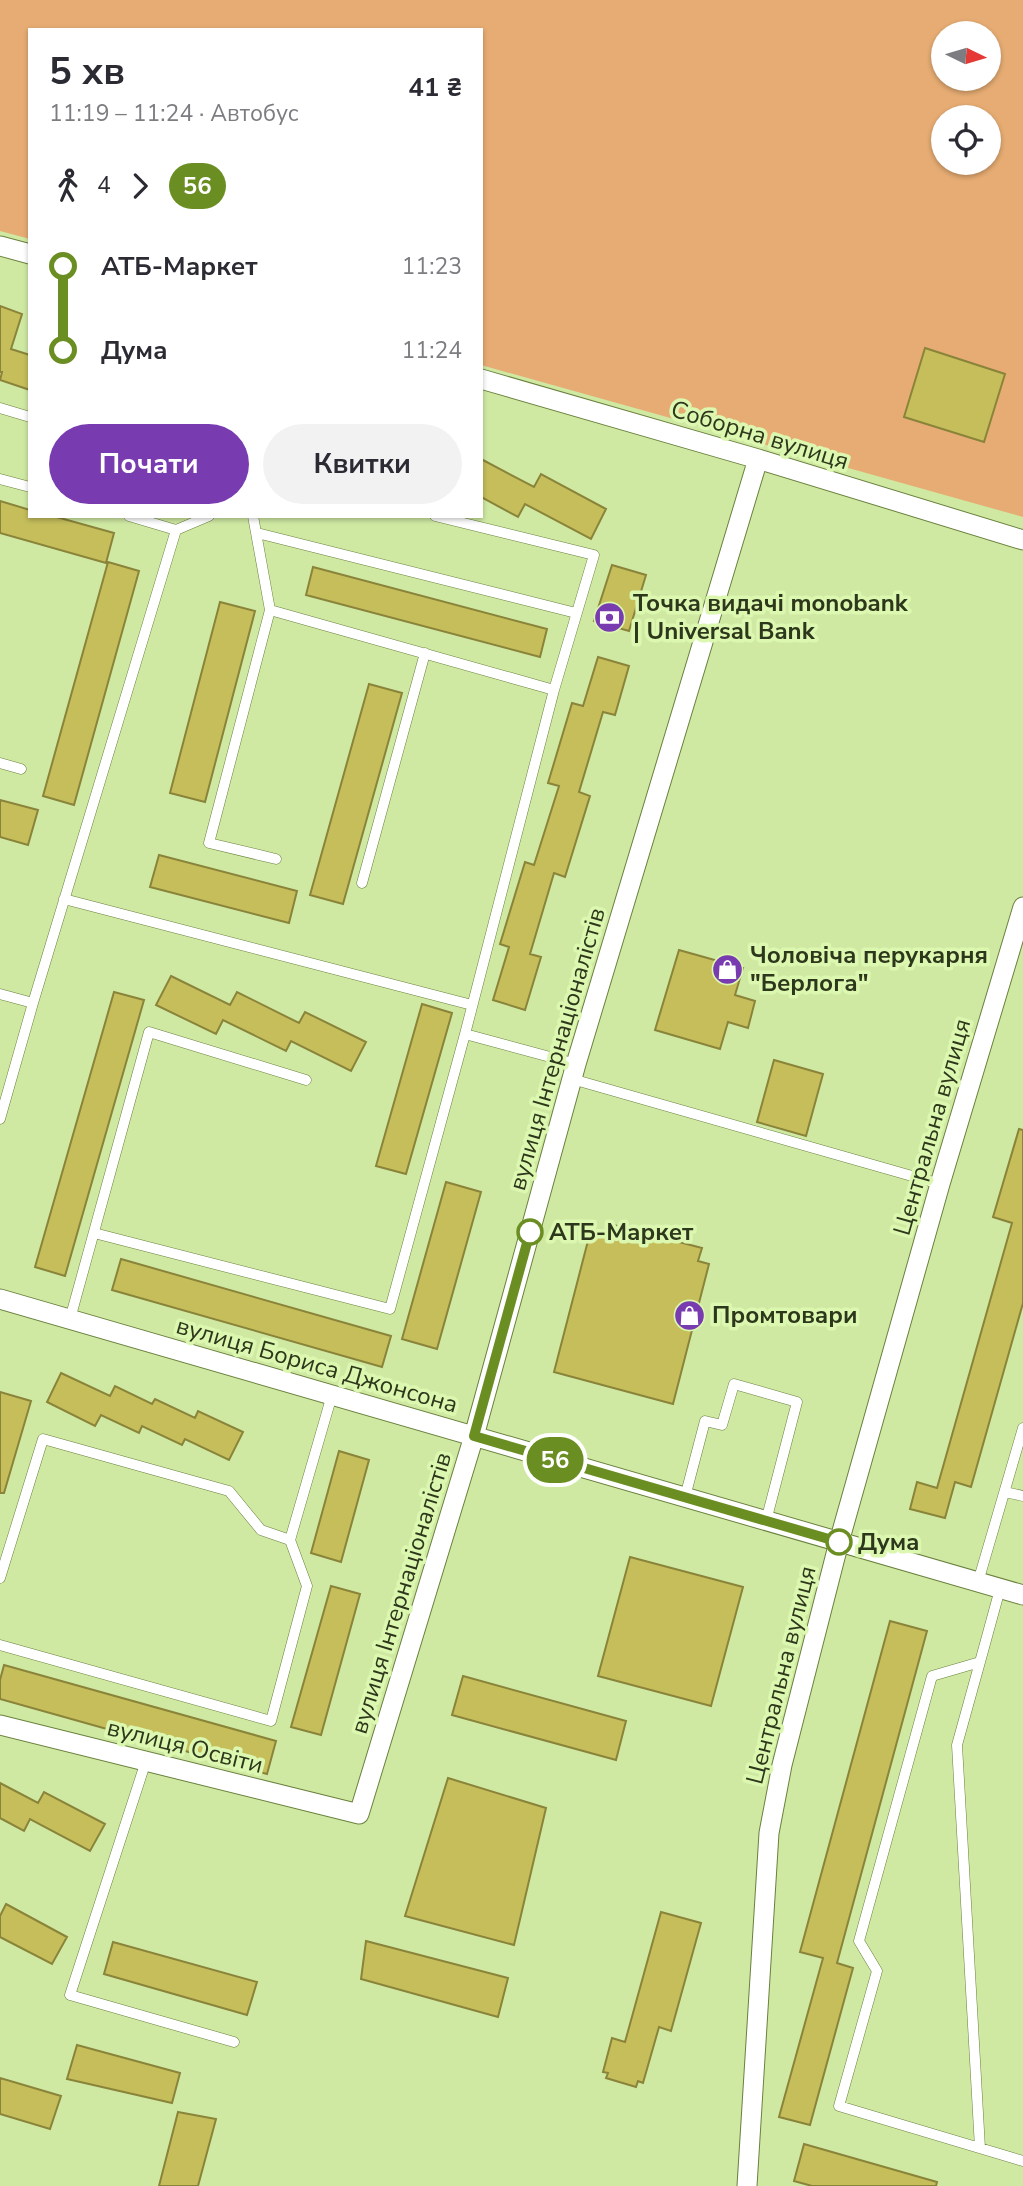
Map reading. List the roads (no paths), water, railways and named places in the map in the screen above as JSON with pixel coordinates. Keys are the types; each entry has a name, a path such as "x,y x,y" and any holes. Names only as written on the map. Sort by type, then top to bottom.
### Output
{"street":[{"path":"0,246 28,253"},
{"name":"Соборна вулиця","path":"483,380 758,459 1023,540"},
{"name":"вулиця Інтернаціоналістів","path":"359,1814 474,1436 574,1071 758,459"},
{"name":"Центральна вулиця","path":"747,2186 769,1833 782,1765 839,1542 940,1184 1023,907"},
{"name":"вулиця Бориса Джонсона","path":"0,1299 1023,1595"},
{"name":"вулиця Освіти","path":"0,1726 359,1814"}],"lane":[{"path":"0,408 28,416"},
{"path":"0,479 28,486"},
{"path":"136,518 176,530 204,518"},
{"path":"253,518 270,610 209,843 276,859"},
{"path":"94,1233 390,1309 554,690 594,555 443,518"},
{"path":"0,1119 176,530"},
{"path":"257,533 576,613"},
{"path":"270,610 554,690"},
{"path":"362,883 425,653"},
{"path":"0,763 22,769"},
{"path":"64,899 472,1005"},
{"path":"0,994 33,1003"},
{"path":"70,1319 149,1032 306,1080"},
{"path":"465,1034 574,1071 940,1184"},
{"path":"685,1497 705,1421 722,1425 734,1384 797,1402 766,1521"},
{"path":"0,1645 271,1721 307,1586 290,1540 332,1395"},
{"path":"978,1582 1023,1428"},
{"path":"0,1578 43,1438 229,1491 261,1530 290,1540"},
{"path":"1004,1492 1023,1496"},
{"path":"980,2148 957,1745 1000,1589"},
{"path":"980,1662 932,1676 859,1941 877,1971 839,2106 1023,2161"},
{"path":"146,1761 70,1995 234,2042"}],"place":[{"name":"Точка видачі monobank | Universal Bank","path":"610,617"},
{"name":"Чоловіча перукарня \"Берлога\"","path":"727,969"},
{"name":"АТБ-Маркет","path":"530,1232"},
{"name":"Промтовари","path":"689,1315"},
{"name":"Дума","path":"839,1542"}]}
